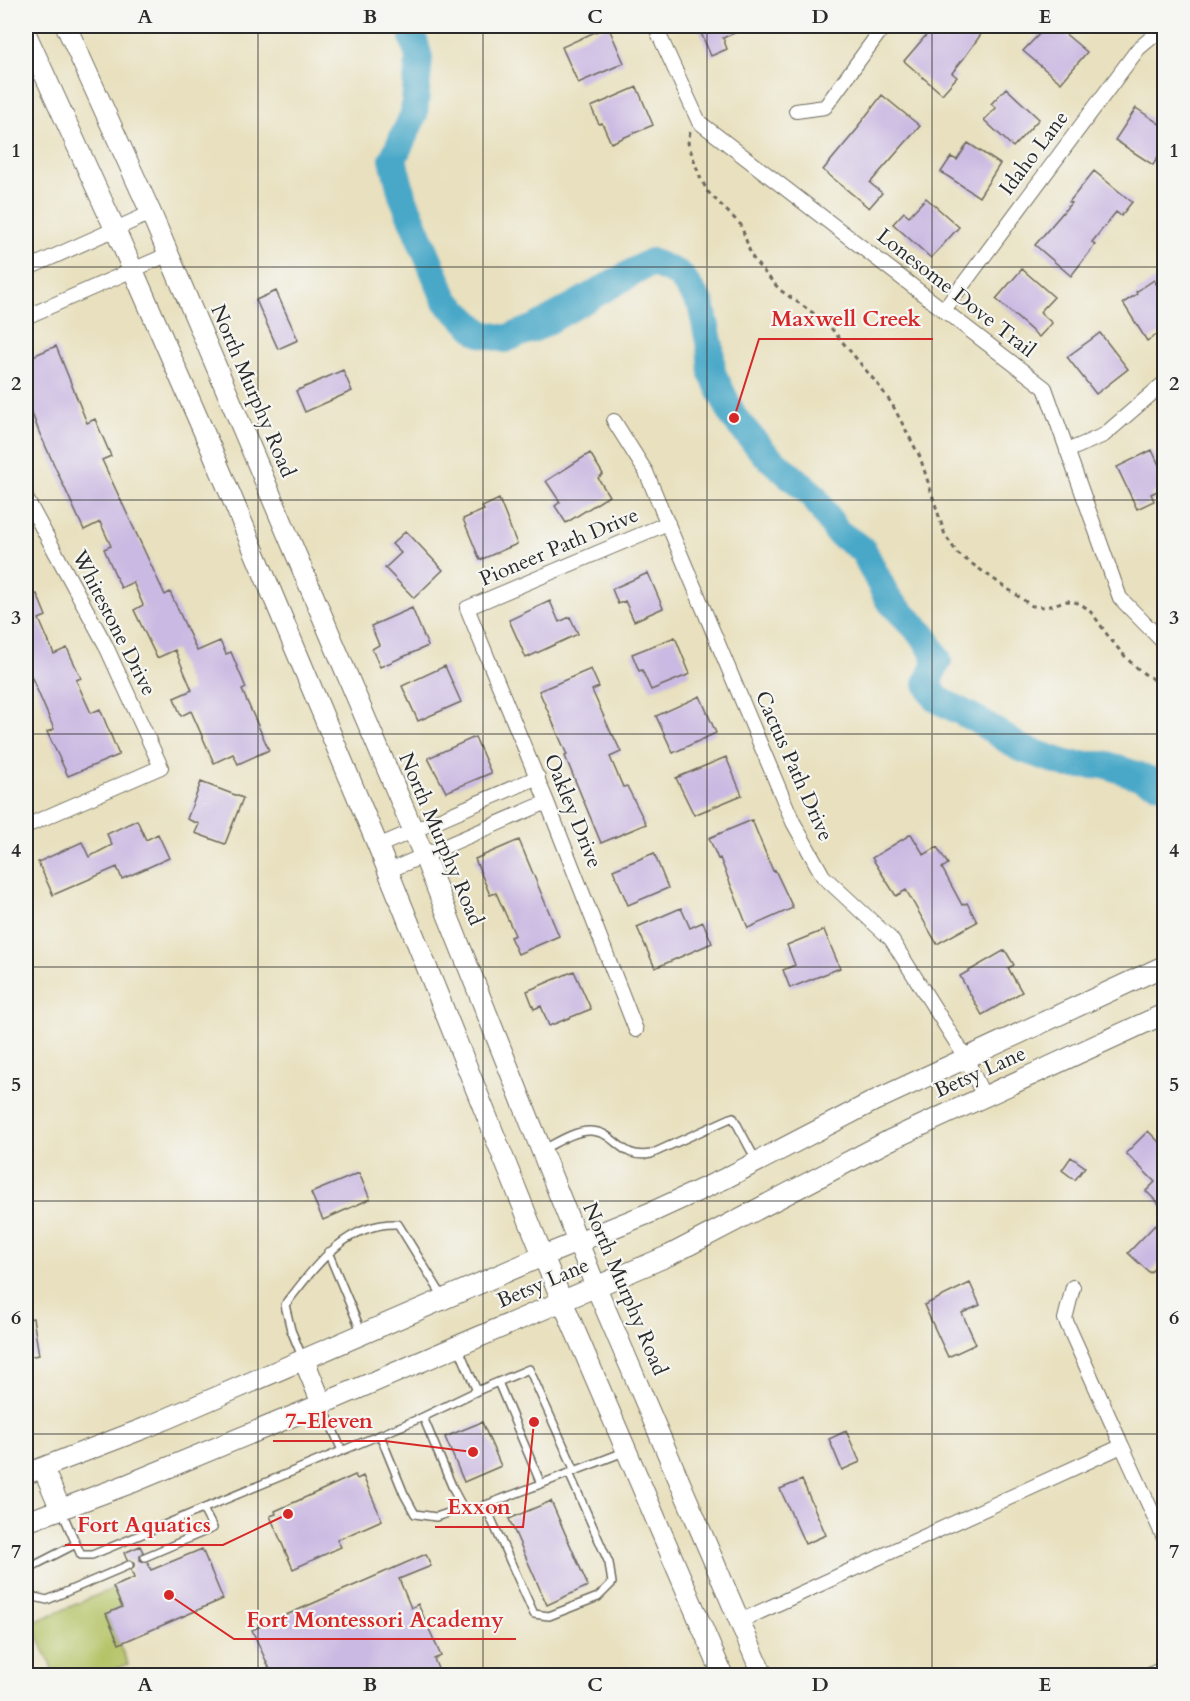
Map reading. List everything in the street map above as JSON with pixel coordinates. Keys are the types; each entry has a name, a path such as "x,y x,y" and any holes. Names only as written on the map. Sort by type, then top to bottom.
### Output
{"main road":[{"name":"North Murphy Road","path":"66,26 169,254 413,831 596,1287 763,1676"},
{"path":"26,34 115,229 213,453 378,846 543,1256 723,1676"},
{"name":"Betsy Lane","path":"34,1471 145,1428 662,1207 757,1162 874,1101 1164,966"},
{"name":"Betsy Lane","path":"26,1522 61,1510 322,1404 670,1255 890,1140 1164,1014"},
{"path":"304,1360 322,1404"},
{"path":"34,1471 61,1510"}],"street":[{"name":"Lonesome Dove Trail","path":"655,26 699,122 1045,388 1120,598 1164,643"},
{"path":"796,111 825,107 884,26"},
{"name":"Idaho Lane","path":"944,310 1138,49 1164,27"},
{"path":"26,269 151,213"},
{"path":"26,317 169,254"},
{"path":"1067,451 1104,435 1164,383"},
{"name":"Cactus Path Drive","path":"614,421 646,471 793,822 823,876 891,939 966,1058 984,1098"},
{"name":"Whitestone Drive","path":"26,498 105,644 161,767 26,826"},
{"name":"Pioneer Path Drive","path":"467,608 668,524"},
{"name":"Oakley Drive","path":"467,608 538,777 636,1030"},
{"path":"378,846 538,777"},
{"path":"388,871 547,802"},
{"path":"1073,1287 1065,1319 1164,1538"},
{"path":"740,1621 1122,1446"},
{"path":"1148,1676 1164,1668"}],"lane":[{"path":"541,1150 580,1133 592,1131 604,1135 627,1152 639,1156 651,1154 733,1117 757,1162"},
{"path":"304,1360 291,1330 285,1305 328,1252 355,1234 385,1224 398,1224 445,1300"},
{"path":"328,1252 363,1335"},
{"path":"458,1345 477,1391"},
{"path":"61,1510 81,1555 92,1556 423,1417 530,1369 609,1563 612,1583 598,1597 549,1616 534,1614 485,1505"},
{"path":"498,1382 541,1484"},
{"path":"322,1404 342,1451"},
{"path":"423,1417 454,1491 464,1508"},
{"path":"380,1435 404,1494 415,1514 436,1517 464,1508 474,1510 626,1451"},
{"path":"145,1557 213,1528 203,1509"},
{"path":"76,1544 31,1567 27,1578 30,1596 47,1600 129,1565"}],"path":[{"path":"699,122 689,133 688,143 708,192 741,225 751,255 767,276 780,290 826,322 879,386 920,457 945,535 958,554 1032,606 1046,607 1068,601 1086,607 1096,617 1105,632 1142,672 1164,684"}],"green space":[{"path":"114,1588 122,1607 106,1615 128,1664 101,1675 55,1675 32,1623"}],"building":[{"path":"608,26 624,63 578,83 562,47"},
{"path":"698,26 750,26 723,38 727,49 711,56"},
{"path":"934,26 987,26 952,73 957,77 942,94 904,61"},
{"path":"1047,26 1056,26 1087,52 1061,83 1023,51"},
{"path":"637,87 653,125 611,143 602,123 599,124 591,107"},
{"path":"1006,88 1039,119 1013,147 984,120 996,108 991,104"},
{"path":"882,95 920,126 870,183 882,193 869,208 823,170"},
{"path":"1136,108 1164,127 1164,147 1153,165 1115,140"},
{"path":"968,143 1000,164 979,197 941,172 951,157 957,160"},
{"path":"1094,171 1132,202 1121,216 1116,212 1092,242 1095,245 1071,276 1035,245 1071,203 1069,202"},
{"path":"926,198 959,227 931,258 893,224 904,212 909,216"},
{"path":"1022,269 1054,297 1040,312 1052,323 1039,337 996,299"},
{"path":"1154,280 1164,296 1164,330 1147,341 1123,303"},
{"path":"276,291 298,340 278,349 256,300"},
{"path":"1100,333 1128,369 1096,394 1067,357"},
{"path":"56,346 87,423 95,419 111,456 102,460 165,595 170,592 197,651 220,641 226,654 231,652 246,688 242,690 269,750 238,764 233,754 214,763 191,711 181,716 174,698 192,690 175,650 157,658 134,610 143,605 133,582 121,588 104,549 111,546 100,522 84,530 39,432 26,397 26,359"},
{"path":"343,370 352,391 305,412 296,391"},
{"path":"1152,450 1164,476 1164,488 1151,494 1154,501 1137,509 1117,467"},
{"path":"590,453 603,474 598,478 609,496 566,523 555,506 560,502 546,481"},
{"path":"499,499 517,544 480,560 463,519 484,510 482,507"},
{"path":"406,531 443,570 414,598 385,568 401,553 392,544"},
{"path":"648,573 663,608 634,621 625,601 618,604 612,589"},
{"path":"26,589 29,597 37,594 46,616 39,619 54,654 67,648 81,678 76,680 91,713 100,709 119,755 68,776 47,732 54,729 26,664"},
{"path":"550,601 559,622 570,617 578,634 526,658 509,620"},
{"path":"412,608 428,646 380,667 372,649 379,645 371,626"},
{"path":"675,637 690,674 651,690 632,654"},
{"path":"445,666 461,702 418,721 402,686"},
{"path":"591,669 599,687 592,690 621,752 610,757 623,787 627,786 646,824 601,843 539,691"},
{"path":"700,696 716,733 673,753 656,716"},
{"path":"475,737 491,773 446,792 428,758"},
{"path":"726,757 742,795 694,815 676,778"},
{"path":"201,782 243,798 225,844 195,833 199,824 187,819"},
{"path":"137,820 146,840 158,834 169,858 122,879 117,867 53,895 38,862 82,842 89,857 112,845 107,834"},
{"path":"752,820 773,871 775,870 793,908 748,928 720,858 718,859 709,838"},
{"path":"911,834 924,855 937,847 948,864 942,868 962,905 967,903 977,922 937,944 906,890 896,896 872,858"},
{"path":"519,840 559,936 518,954 510,937 515,935 496,893 490,895 475,859"},
{"path":"654,853 668,888 628,905 613,870"},
{"path":"681,908 690,928 703,922 712,943 655,968 637,927"},
{"path":"824,930 840,968 790,988 783,970 795,965 787,945"},
{"path":"1005,950 1014,965 1008,968 1022,992 982,1015 960,976"},
{"path":"574,971 591,1009 549,1026 541,1006 534,1009 527,991"},
{"path":"1148,1131 1164,1147 1164,1209 1146,1191 1155,1182 1126,1153"},
{"path":"1071,1157 1085,1167 1075,1180 1062,1170"},
{"path":"359,1173 370,1199 323,1220 311,1193"},
{"path":"1155,1225 1164,1234 1164,1258 1150,1273 1128,1253"},
{"path":"970,1283 980,1305 962,1313 976,1344 948,1357 924,1305"},
{"path":"33,1318 39,1355 26,1357 26,1319"},
{"path":"482,1422 501,1466 464,1482 445,1437"},
{"path":"846,1431 860,1462 842,1470 829,1439"},
{"path":"355,1475 357,1479 363,1476 382,1520 337,1540 341,1547 293,1569 270,1516 276,1514 275,1511"},
{"path":"802,1480 826,1535 805,1544 780,1489"},
{"path":"551,1501 588,1586 547,1605 509,1519"},
{"path":"140,1546 143,1552 140,1560 147,1562 151,1570 202,1549 223,1599 119,1644 106,1614 122,1607 113,1587 134,1578 131,1570 134,1562 127,1560 124,1553"},
{"path":"426,1554 431,1566 399,1579 411,1608 418,1604 441,1656 434,1659 441,1676 273,1676 252,1630"}],"waterway":[{"path":"410,26 419,58 414,114 393,159 402,195 446,301 480,333 505,339 537,327 651,262 679,274 701,304 710,346 712,373 734,418 765,454 813,495 837,532 863,550 888,599 924,636 938,660 927,683 937,699 979,721 1020,748 1069,765 1107,765 1164,785"}],"place":[{"name":"Maxwell Creek","path":"734,418"},
{"name":"Exxon","path":"534,1422"},
{"name":"7-Eleven","path":"473,1452"},
{"name":"Fort Aquatics","path":"288,1514"},
{"name":"Fort Montessori Academy","path":"169,1595"}]}
